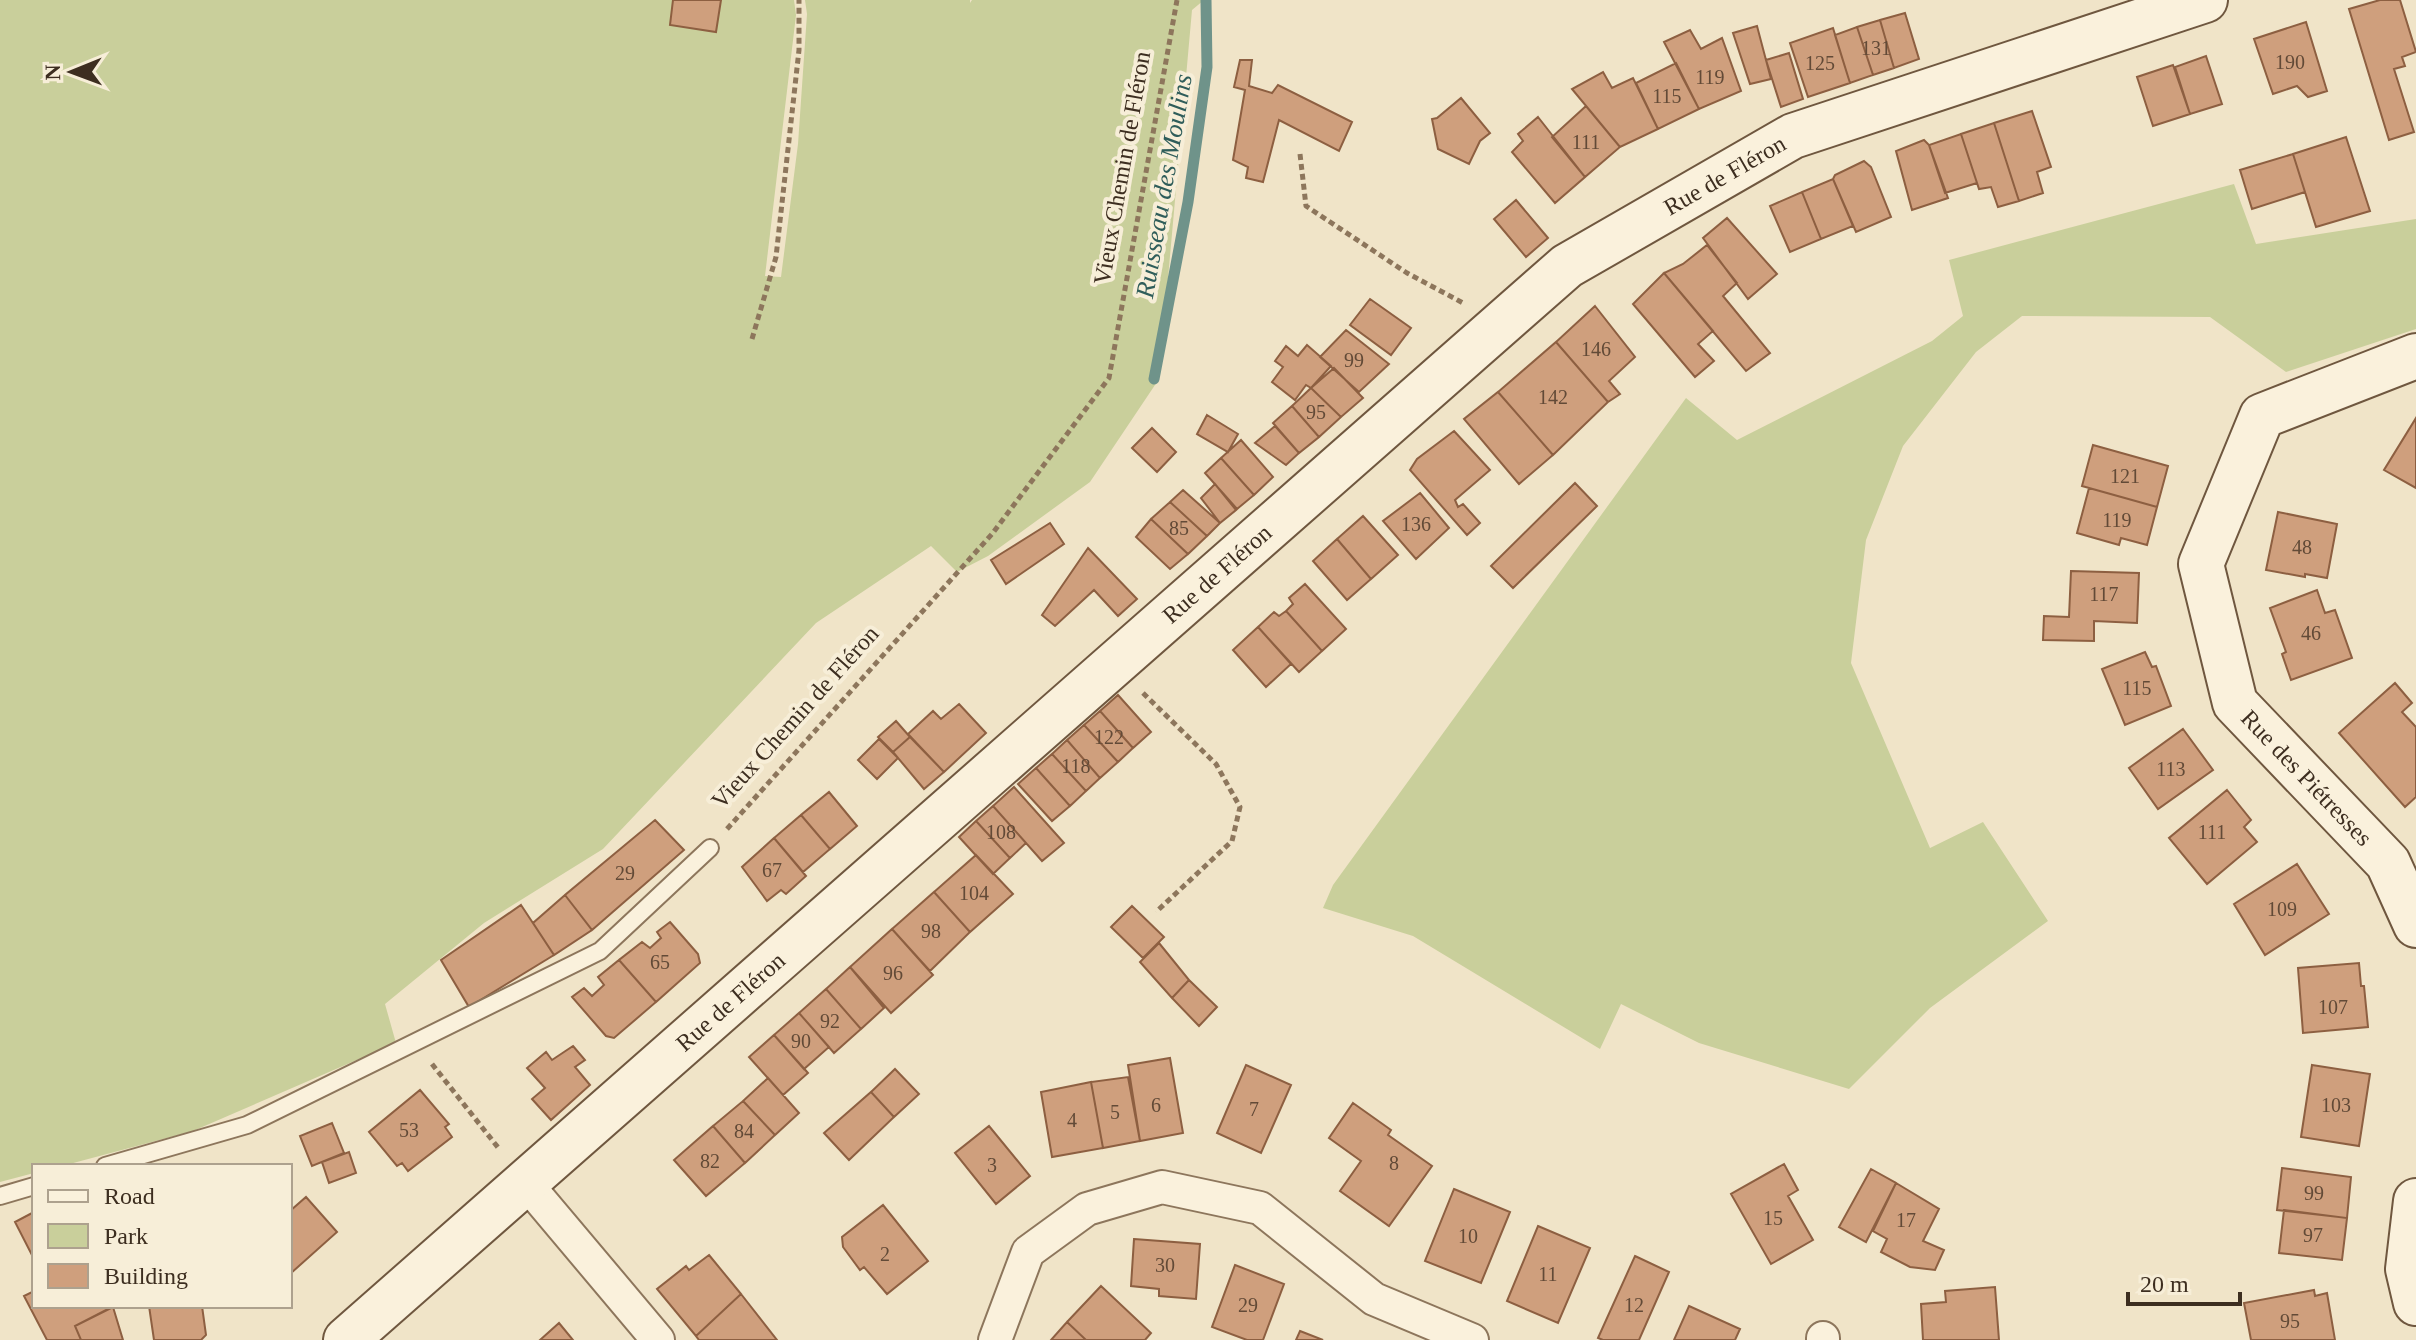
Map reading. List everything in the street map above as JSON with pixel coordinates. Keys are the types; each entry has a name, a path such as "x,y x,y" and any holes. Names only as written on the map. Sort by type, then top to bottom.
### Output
{"street":[{"name":"Rue de Fléron","path":"346,1340 1567,266 1793,136 2205,0"},
{"name":"Rue des Piétresses","path":"2416,356 2262,416 2201,564 2235,703 2388,863 2416,925"},
{"path":"525,1182 658,1340"},
{"path":"995,1340 1028,1252 1087,1209 1162,1187 1260,1208 1374,1299 1472,1340"},
{"path":"2416,1201 2408,1269 2416,1303"}],"lane":[{"path":"112,1164 247,1125 600,951 710,848"},
{"path":"0,1196 32,1187"}],"path":[{"path":"752,339 776,257 799,50 799,0"},
{"name":"Vieux Chemin de Fléron","path":"710,848 992,534 1109,378 1177,0"},
{"path":"1300,154 1306,206 1407,273 1503,322"},
{"path":"1114,664 1216,764 1240,807 1232,841 1156,912"},
{"path":"415,1043 525,1182"}],"green space":[{"path":"0,0 794,0 796,15 765,276 781,277 798,144 807,14 805,0 970,0 970,3 972,0 1204,0 1192,10 1159,379 1090,482 988,556 957,572 931,546 816,623 603,849 484,923 385,1004 396,1043 193,1131 69,1164 32,1164 32,1174 0,1182"},
{"path":"2234,184 2256,244 2416,219 2416,329 2286,372 2210,317 2022,316 1976,352 1903,446 1866,540 1851,663 1930,848 1983,822 2048,921 1930,1008 1849,1089 1699,1043 1621,1004 1600,1049 1413,936 1323,908 1333,885 1686,398 1737,440 1932,341 1963,316 1949,260"}],"building":[{"path":"673,0 721,0 716,32 670,25"},
{"path":"2380,0 2400,0 2416,52 2402,57 2405,66 2394,69 2414,132 2389,140 2349,9"},
{"path":"1905,13 1919,59 1894,68 1880,20"},
{"path":"1880,20 1894,68 1873,75 1857,27"},
{"path":"2306,22 2327,91 2308,97 2297,86 2273,94 2254,39"},
{"path":"1757,26 1771,79 1750,84 1733,33"},
{"path":"1857,27 1873,75 1850,83 1835,35"},
{"path":"1833,28 1850,83 1808,97 1790,43"},
{"path":"1690,30 1701,49 1722,38 1741,91 1699,109 1664,42"},
{"path":"1789,53 1803,99 1781,107 1766,60"},
{"path":"2206,56 2222,104 2190,114 2175,67"},
{"path":"1240,60 1252,60 1249,86 1272,93 1278,85 1352,122 1339,151 1279,120 1263,182 1246,178 1248,167 1233,160 1245,90 1234,87"},
{"path":"1676,63 1699,109 1658,129 1636,83"},
{"path":"2173,65 2190,114 2153,126 2137,77"},
{"path":"1603,72 1612,88 1633,78 1658,129 1620,147 1572,89"},
{"path":"1461,98 1490,133 1480,141 1469,164 1438,149 1432,119"},
{"path":"1586,106 1620,147 1585,177 1552,137"},
{"path":"2032,111 2051,167 2037,172 2043,193 2019,201 1994,123"},
{"path":"1538,117 1585,177 1555,203 1512,152 1523,141 1518,134"},
{"path":"1994,123 2019,201 1998,207 1991,187 1979,189 1961,134"},
{"path":"1961,134 1977,183 1945,193 1929,145"},
{"path":"2346,137 2370,211 2316,227 2293,154"},
{"path":"1924,140 1929,145 1948,198 1912,210 1896,151"},
{"path":"2293,154 2305,192 2252,209 2240,170"},
{"path":"1864,161 1871,167 1891,217 1856,232 1833,179 1835,175"},
{"path":"1833,179 1853,226 1821,239 1802,192"},
{"path":"1802,192 1821,239 1790,252 1770,206"},
{"path":"1516,200 1548,238 1526,257 1494,219"},
{"path":"1727,218 1777,274 1748,299 1703,238"},
{"path":"1707,245 1737,283 1723,296 1770,353 1746,371 1664,273 1683,264"},
{"path":"1664,273 1713,331 1698,344 1714,361 1695,377 1633,304"},
{"path":"1370,299 1411,328 1391,355 1350,325"},
{"path":"1595,306 1635,357 1609,381 1620,394 1608,402 1556,342"},
{"path":"1346,330 1389,364 1359,392 1320,357"},
{"path":"1556,342 1608,402 1553,455 1498,392"},
{"path":"1307,345 1331,366 1311,388 1306,385 1295,400 1272,382 1283,367 1275,361 1286,346 1298,356"},
{"path":"1334,368 1363,398 1341,417 1311,388"},
{"path":"1311,388 1341,417 1319,437 1292,406"},
{"path":"1498,392 1553,455 1519,484 1464,419"},
{"path":"1292,406 1319,437 1299,453 1273,423"},
{"path":"1207,415 1238,434 1228,452 1197,434"},
{"path":"2416,418 2416,488 2384,470"},
{"path":"1275,426 1299,453 1286,465 1255,443"},
{"path":"1152,428 1176,452 1157,472 1132,448"},
{"path":"1454,431 1490,470 1455,500 1458,507 1463,504 1480,523 1467,535 1410,470 1417,459"},
{"path":"1241,440 1273,477 1254,495 1221,458"},
{"path":"2093,445 2168,466 2157,507 2082,486"},
{"path":"1221,458 1254,495 1237,509 1205,473"},
{"path":"1575,483 1597,506 1513,588 1491,566"},
{"path":"1215,484 1236,510 1220,523 1201,498"},
{"path":"2089,488 2157,507 2147,545 2121,538 2119,545 2077,533"},
{"path":"1183,490 1220,523 1207,536 1170,502"},
{"path":"1420,493 1449,528 1416,559 1383,521"},
{"path":"1170,502 1207,536 1188,554 1151,519"},
{"path":"2278,512 2337,524 2327,578 2266,570"},
{"path":"1363,516 1398,555 1371,579 1337,539"},
{"path":"1151,519 1188,554 1170,569 1136,537"},
{"path":"1050,523 1064,544 1006,584 991,560"},
{"path":"1337,539 1371,579 1347,600 1313,561"},
{"path":"1088,548 1137,599 1118,616 1094,590 1055,626 1042,615"},
{"path":"2071,571 2139,573 2137,623 2094,621 2094,641 2043,640 2044,616 2069,617"},
{"path":"1305,584 1346,629 1322,651 1286,611 1293,604 1289,598"},
{"path":"2317,590 2325,613 2335,610 2352,658 2291,680 2282,654 2286,652 2270,608"},
{"path":"1286,611 1322,651 1299,672 1258,627 1274,612 1279,616"},
{"path":"1258,627 1291,664 1266,687 1233,650"},
{"path":"2145,652 2152,667 2156,666 2171,706 2125,725 2102,669"},
{"path":"2395,683 2412,703 2402,712 2416,727 2416,797 2405,807 2339,733"},
{"path":"1118,695 1151,732 1133,748 1100,711"},
{"path":"959,704 986,733 944,772 908,734 933,711 941,719"},
{"path":"1100,711 1133,748 1118,762 1084,725"},
{"path":"896,721 910,737 893,752 878,737"},
{"path":"1084,725 1118,762 1100,778 1067,740"},
{"path":"2183,729 2213,770 2158,809 2129,768"},
{"path":"910,737 944,772 924,789 893,752"},
{"path":"879,739 898,758 877,779 858,760"},
{"path":"1067,740 1100,778 1086,791 1052,754"},
{"path":"1052,754 1086,791 1070,806 1036,768"},
{"path":"1036,768 1070,806 1052,821 1018,784"},
{"path":"1014,787 1064,843 1042,861 993,806"},
{"path":"2227,790 2251,820 2244,827 2257,842 2207,884 2169,838"},
{"path":"829,792 857,826 830,849 801,815"},
{"path":"993,806 1026,843 1010,858 976,821"},
{"path":"801,815 830,849 803,872 774,838"},
{"path":"655,820 684,850 592,930 565,895"},
{"path":"976,821 1010,858 993,874 959,837"},
{"path":"774,838 806,876 786,894 781,890 767,901 742,867"},
{"path":"976,855 1013,894 970,932 934,892"},
{"path":"2297,864 2329,914 2265,955 2234,904"},
{"path":"934,892 970,932 930,971 892,929"},
{"path":"565,895 592,930 554,955 533,923"},
{"path":"521,905 554,955 469,1007 441,960"},
{"path":"1132,906 1164,937 1143,958 1111,927"},
{"path":"670,922 698,954 700,963 656,1002 619,960 642,942 650,948 661,938 657,932"},
{"path":"892,929 933,975 891,1013 850,967"},
{"path":"1159,943 1189,980 1172,998 1140,962"},
{"path":"619,960 656,1002 614,1038 606,1036 572,997 584,988 592,996 604,985 598,977"},
{"path":"2359,963 2368,1027 2303,1033 2298,968"},
{"path":"850,967 884,1008 861,1029 826,989"},
{"path":"1189,980 1217,1007 1199,1026 1172,998"},
{"path":"826,989 861,1029 834,1053 799,1013"},
{"path":"799,1013 829,1047 804,1069 774,1035"},
{"path":"774,1035 808,1073 783,1095 749,1057"},
{"path":"573,1046 585,1060 575,1067 590,1085 551,1120 532,1099 545,1088 527,1068 546,1052 552,1060"},
{"path":"1170,1058 1183,1133 1140,1141 1128,1065"},
{"path":"1246,1065 1291,1085 1261,1153 1217,1133"},
{"path":"2312,1065 2370,1074 2359,1146 2301,1137"},
{"path":"895,1069 919,1094 894,1117 871,1092"},
{"path":"1128,1077 1140,1141 1103,1148 1091,1082"},
{"path":"768,1078 799,1113 775,1135 743,1101"},
{"path":"1091,1082 1103,1148 1052,1157 1041,1092"},
{"path":"420,1090 449,1124 445,1127 452,1137 408,1171 402,1163 397,1166 369,1132"},
{"path":"871,1092 894,1117 849,1160 824,1133"},
{"path":"743,1101 775,1135 745,1163 713,1126"},
{"path":"1353,1103 1391,1130 1388,1135 1432,1166 1389,1226 1340,1191 1361,1161 1329,1138"},
{"path":"332,1123 344,1153 312,1166 300,1136"},
{"path":"713,1126 745,1163 706,1196 674,1160"},
{"path":"989,1126 1030,1176 996,1204 955,1153"},
{"path":"349,1152 356,1173 329,1183 322,1162"},
{"path":"1784,1164 1798,1190 1788,1196 1813,1240 1771,1264 1731,1194"},
{"path":"2282,1168 2351,1177 2347,1218 2277,1210"},
{"path":"1871,1169 1896,1183 1866,1242 1839,1227"},
{"path":"1896,1183 1939,1209 1923,1241 1944,1250 1935,1270 1910,1267 1881,1252 1887,1239 1873,1231"},
{"path":"1454,1189 1510,1212 1481,1283 1425,1261"},
{"path":"306,1197 337,1232 292,1272 292,1209"},
{"path":"883,1205 928,1261 887,1294 864,1267 860,1270 843,1247 842,1237"},
{"path":"2284,1210 2347,1218 2342,1260 2279,1253"},
{"path":"32,1213 32,1255 15,1222"},
{"path":"1538,1226 1590,1248 1558,1323 1507,1301"},
{"path":"1134,1239 1200,1244 1196,1299 1159,1296 1159,1289 1131,1286"},
{"path":"709,1255 741,1294 696,1336 657,1289 686,1266 689,1270"},
{"path":"1635,1256 1669,1272 1639,1340 1598,1338"},
{"path":"1235,1265 1284,1284 1263,1340 1247,1340 1212,1327"},
{"path":"1101,1286 1151,1333 1145,1340 1086,1340 1067,1322"},
{"path":"1995,1287 1999,1340 1923,1340 1921,1304 1946,1302 1945,1291"},
{"path":"2314,1290 2315,1296 2327,1293 2335,1340 2251,1340 2244,1303"},
{"path":"32,1292 32,1308 110,1308 75,1326 81,1340 47,1340 24,1296"},
{"path":"741,1294 777,1340 699,1340 696,1336"},
{"path":"1689,1306 1740,1329 1735,1340 1674,1340"},
{"path":"113,1308 123,1340 81,1340 75,1326"},
{"path":"149,1308 202,1308 206,1335 201,1340 154,1340"},
{"path":"1067,1322 1086,1340 1051,1340"},
{"path":"559,1323 573,1340 540,1340"},
{"path":"1300,1331 1323,1340 1296,1340"}],"waterway":[{"name":"Ruisseau des Moulins","path":"1154,379 1188,202 1207,67 1206,0"}]}
